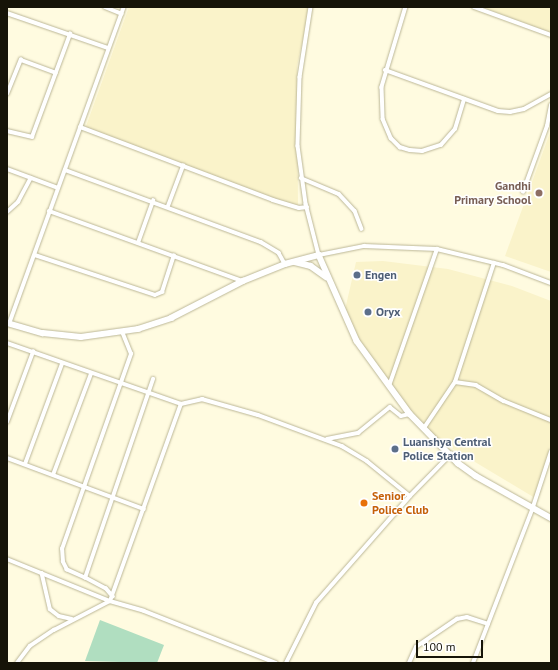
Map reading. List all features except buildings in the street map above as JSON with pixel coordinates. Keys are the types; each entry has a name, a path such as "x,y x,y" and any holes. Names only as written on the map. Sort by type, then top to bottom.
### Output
{"main road":[{"path":"8,323 43,332 80,337 138,329 171,318 243,281 286,263 319,255 328,280 357,340 388,387 410,414 476,476 532,510 551,518"},
{"path":"286,263 311,266 328,280"}],"street":[{"path":"105,7 122,14"},
{"path":"8,323 35,255 49,211 124,7"},
{"path":"311,7 302,51 298,111 301,178 319,255 364,246 437,249 494,263 551,283"},
{"path":"406,7 385,70 381,100 383,119 391,138 400,147 422,151 441,145 454,129 464,99"},
{"path":"474,7 551,35"},
{"path":"7,14 108,48"},
{"path":"7,131 32,137 70,34"},
{"path":"7,94 21,60 56,73"},
{"path":"385,70 464,99 510,112 524,109 551,94"},
{"path":"523,192 547,126 551,105"},
{"path":"80,127 299,208 307,207"},
{"path":"168,206 183,166"},
{"path":"7,169 58,188"},
{"path":"64,170 168,206 270,246 281,255 286,263"},
{"path":"7,212 18,202 31,178"},
{"path":"301,178 339,194 355,210 362,229"},
{"path":"138,243 153,201"},
{"path":"49,211 243,281"},
{"path":"388,387 437,249"},
{"path":"35,255 155,295 162,292 174,256"},
{"path":"424,428 455,382 494,263"},
{"path":"114,597 106,589 67,570 62,549 131,354 122,332"},
{"path":"7,343 90,374 181,404 202,399 212,401 325,440 360,455 410,496"},
{"path":"7,422 33,352"},
{"path":"25,464 62,364"},
{"path":"53,475 90,374"},
{"path":"85,578 153,379"},
{"path":"455,382 480,386 504,401 551,420"},
{"path":"17,663 30,646 72,619 110,601 114,597 181,404"},
{"path":"325,440 358,433 390,407 401,416 410,414"},
{"path":"473,663 532,510 551,452"},
{"path":"286,663 316,603 410,496 451,454"},
{"path":"7,458 84,488 144,509"},
{"path":"7,559 42,573 62,584 144,611 276,663"},
{"path":"42,573 50,609 60,616 72,619"},
{"path":"409,663 416,647 457,619 467,617 488,624"}],"shaded area":[{"path":"129,7 310,7 297,66 298,207 85,129"},
{"path":"482,7 551,7 551,33"},
{"name":"Gandhi Primary School","path":"551,130 551,272 505,256"},
{"path":"383,261 448,269 512,286 551,301 551,444 535,498 425,432 377,371 344,314 356,262"}],"green space":[{"path":"100,620 164,645 157,663 85,661"}],"place":[{"name":"Gandhi Primary School","path":"539,193"},
{"name":"Engen","path":"357,275"},
{"name":"Oryx","path":"368,312"},
{"name":"Luanshya Central Police Station","path":"395,449"},
{"name":"Senior Police Club","path":"364,503"}]}
